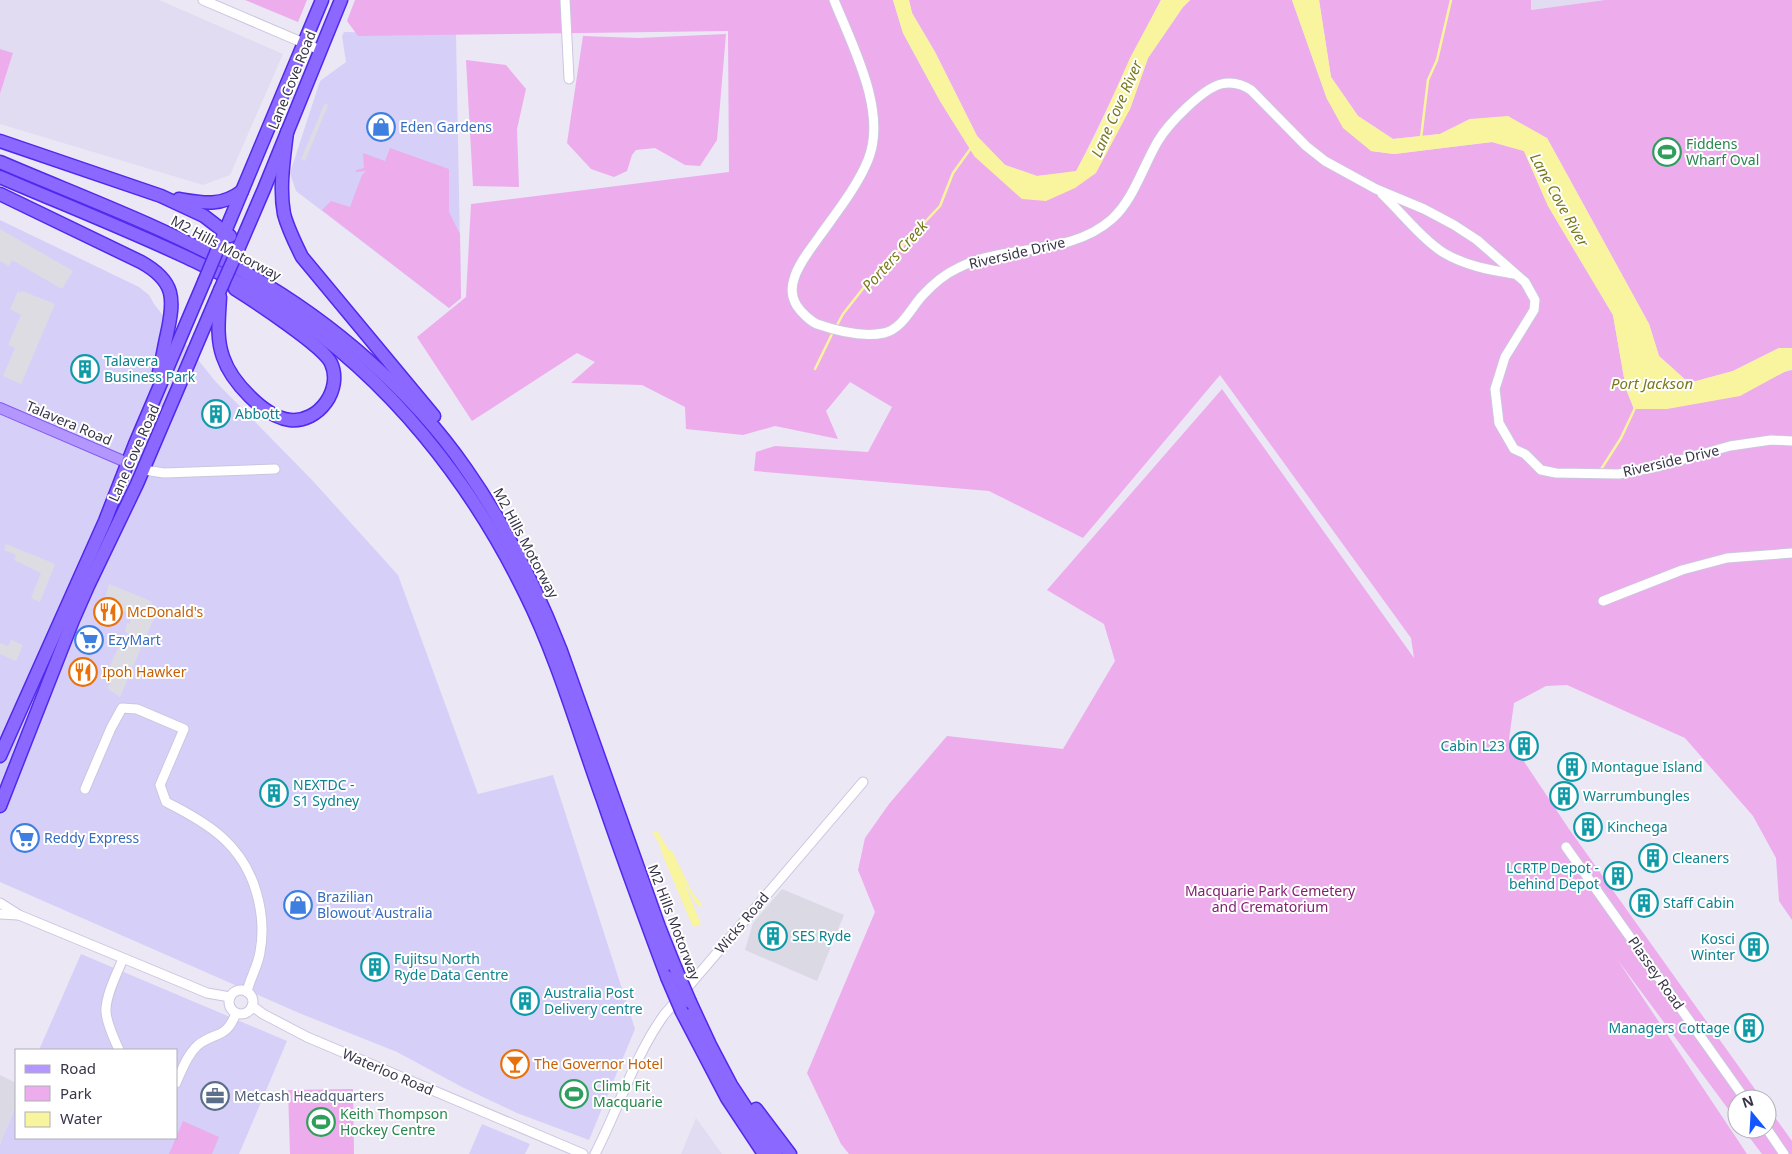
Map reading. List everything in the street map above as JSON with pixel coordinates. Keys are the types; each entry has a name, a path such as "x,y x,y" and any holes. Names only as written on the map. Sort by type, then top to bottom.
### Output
{"highway":[{"name":"Lane Cove Road","path":"0,756 105,520 322,0"},
{"name":"Lane Cove Road","path":"0,806 47,684 88,586 144,470 341,0"},
{"path":"287,132 283,169 284,213 302,257 461,448 466,468"},
{"path":"0,141 161,196 204,216 225,232 238,249"},
{"name":"M2 Hills Motorway","path":"0,162 183,240 250,275 280,294 350,345 399,390 435,429 466,468 496,515 546,614 561,651 659,927 671,972"},
{"name":"M2 Hills Motorway","path":"0,177 145,238 246,286 288,311 362,370 422,432 472,498 507,557 526,594 541,628 671,972 735,1111 764,1154"},
{"path":"161,196 215,203 230,199 242,191"},
{"path":"0,194 141,262 154,269 164,279 171,295 171,313 151,406"},
{"path":"209,268 220,280 285,324 326,355 334,376 329,398 319,410 303,419 279,418 269,413 234,377 223,356 219,339 220,290"},
{"path":"128,463 144,470"},
{"name":"M2 Hills Motorway","path":"686,1007 731,1085 776,1154"},
{"path":"731,1085 750,1101 790,1154"},
{"path":"735,1111 755,1154"}],"main road":[{"name":"Talavera Road","path":"0,408 128,463"}],"street":[{"path":"204,0 320,50"},
{"path":"565,0 569,79"},
{"name":"Riverside Drive","path":"834,0 861,68 873,106 874,135 868,162 843,204 803,259 794,279 793,297 797,305 815,323 872,334 891,331 898,326 932,286 958,268 974,261 997,255 1057,245 1078,239 1106,224 1123,206 1158,141 1168,127 1206,92 1221,84 1234,83 1251,90 1320,157 1376,189 1424,209 1454,225 1476,240 1526,282 1535,300 1534,310 1505,358 1495,389 1499,423 1514,449 1525,454 1541,470 1556,473 1592,474 1638,472 1730,446 1770,440 1792,440"},
{"name":"Riverside Drive","path":"1376,189 1442,252 1461,262 1488,270 1516,274"},
{"path":"144,470 164,473 275,469"},
{"path":"1603,601 1691,568 1727,558 1792,553"},
{"path":"85,789 122,708 137,709 184,729 160,785 166,802 212,828 240,856 251,873 260,904 263,930 260,954 247,992"},
{"name":"Wicks Road","path":"595,1154 652,1032 664,1015 862,782"},
{"name":"Plassey Road","path":"1566,847 1738,1089"},
{"path":"0,903 18,915 123,959 207,993 230,997"},
{"path":"0,914 18,915"},
{"path":"119,1049 108,1022 106,1010 123,959"},
{"path":"244,990 252,998 252,1006 244,1014 236,1013 229,1005 230,997 235,991 244,990"},
{"name":"Waterloo Road","path":"252,1006 263,1014 307,1037 583,1154"},
{"path":"178,1078 186,1060 200,1043 223,1034 233,1022 236,1013"},
{"path":"1773,1139 1784,1154"}],"shaded area":[{"path":"0,0 159,0 283,54 230,175 203,185 0,124 0,94 13,54 0,49"},
{"path":"1531,0 1605,0 1530,10"},
{"name":"Eden Gardens","path":"344,32 456,34 461,298 449,308 296,191 290,173 320,81 346,62 342,36"},
{"path":"325,103 328,105 305,161 301,159"},
{"path":"0,220 139,287 149,295 154,304 215,381 312,480 398,575 478,794 553,775 635,1029 589,1140 517,1113 462,1087 397,1052 299,1013 0,882"},
{"path":"0,229 73,271 62,289 12,260 9,266 0,261"},
{"path":"18,291 55,304 21,384 3,376 15,348 8,345 21,315 10,309"},
{"path":"6,544 55,564 40,602 31,598 41,573 14,560 16,555 4,550"},
{"path":"109,584 153,602 146,610 154,618 120,697 107,688 111,683 112,675 107,672 120,644 127,646 132,635 125,632 127,623 130,624 131,616 134,615 107,606 108,600 105,598"},
{"path":"11,640 23,645 16,661 0,654 0,643 8,646"},
{"path":"782,889 844,915 817,981 745,950 753,923"},
{"path":"81,954 287,1041 239,1154 0,1154 0,1144 15,1107 15,1139 178,1139 178,1049 39,1049"},
{"path":"0,1075 15,1082 15,1107 0,1144"},
{"path":"696,1118 722,1154 681,1154"},
{"path":"482,1124 530,1144 525,1154 469,1154"}],"green space":[{"path":"245,0 307,0 298,22"},
{"name":"Macquarie Park Cemetery and Crematorium","path":"355,0 893,0 903,33 940,101 975,157 1075,188 1130,109 1148,58 1183,7 1190,0 1292,0 1327,99 1371,151 1394,154 1492,142 1524,151 1548,206 1613,315 1626,389 1634,409 1792,370 1792,920 1779,901 1776,858 1753,816 1685,738 1567,685 1546,686 1514,703 1509,739 1569,829 1755,1089 1727,1089 1727,1108 1617,959 1727,1124 1727,1139 1737,1139 1747,1154 849,1154 841,1144 807,1073 875,912 858,870 865,838 889,804 947,736 1063,749 1115,661 1104,624 1047,590 1222,389 1414,658 1411,638 1220,375 1083,538 989,491 754,471 756,452 775,446 868,452 892,407 850,382 826,411 838,439 775,426 743,435 686,429 685,407 642,385 571,383 595,362 577,353 472,421 417,337 466,297 471,204 729,172 728,31 358,36 347,21"},
{"path":"909,0 1161,0 1076,172 1037,176 1005,165 977,136 935,52 912,13"},
{"path":"1319,0 1531,0 1531,10 1605,0 1792,0 1792,348 1779,348 1733,371 1689,383 1659,356 1649,324 1547,138 1470,119 1440,134 1393,139 1358,116 1331,77"},
{"path":"726,34 717,140 700,166 685,165 655,148 636,150 632,155 627,171 614,177 591,169 567,143 583,36 638,38"},
{"path":"0,49 13,53 0,94"},
{"path":"466,60 506,65 526,89 517,129 519,187 473,186"},
{"path":"390,148 449,169 449,212 460,234 461,298 449,308 322,210 331,201 350,207 362,175 366,171 356,172 356,170 364,168 363,153 385,161"},
{"name":"Keith Thompson Hockey Centre","path":"353,1089 354,1154 290,1154 288,1090"},
{"path":"1777,1120 1792,1141 1792,1154 1762,1154 1751,1139 1777,1139"},
{"path":"183,1121 219,1137 212,1154 169,1154 175,1139 178,1139 178,1133"}],"water":[{"name":"Lane Cove River","path":"893,0 909,0 912,13 935,52 977,136 1005,165 1037,176 1076,171 1097,132 1130,58 1161,0 1190,0 1183,7 1148,58 1130,109 1096,173 1075,188 1046,201 1022,199 975,157 940,101 903,33"},
{"name":"Port Jackson","path":"1292,0 1319,0 1331,77 1358,116 1393,139 1440,134 1470,119 1508,116 1547,138 1649,324 1659,356 1689,383 1733,371 1779,348 1792,348 1792,370 1788,370 1740,396 1667,409 1634,409 1626,389 1613,315 1548,206 1524,151 1492,142 1394,154 1371,151 1343,128 1327,99"},
{"path":"652,831 658,832 668,849 672,851 692,892 702,904 699,907 685,885 701,924 693,927 660,845"}],"waterway":[{"path":"1421,138 1428,80 1437,60 1451,0"},
{"name":"Porters Creek","path":"836,327 843,314 865,286 940,206 953,173 971,148"},
{"name":"Porters Creek","path":"815,369 833,332"},
{"path":"1600,471 1621,438 1635,408"}],"place":[{"name":"Eden Gardens","path":"381,127"},
{"name":"Fiddens Wharf Oval","path":"1667,152"},
{"name":"Talavera Business Park","path":"85,369"},
{"name":"Abbott","path":"216,414"},
{"name":"McDonald's","path":"108,612"},
{"name":"EzyMart","path":"89,640"},
{"name":"Ipoh Hawker","path":"83,672"},
{"name":"Cabin L23","path":"1524,746"},
{"name":"Montague Island","path":"1572,767"},
{"name":"NEXTDC - S1 Sydney","path":"274,793"},
{"name":"Warrumbungles","path":"1564,796"},
{"name":"Kinchega","path":"1588,827"},
{"name":"Reddy Express","path":"25,838"},
{"name":"Cleaners","path":"1653,858"},
{"name":"LCRTP Depot - behind Depot","path":"1618,876"},
{"name":"Staff Cabin","path":"1644,903"},
{"name":"Brazilian Blowout Australia","path":"298,905"},
{"name":"SES Ryde","path":"773,936"},
{"name":"Kosci Winter","path":"1754,947"},
{"name":"Fujitsu North Ryde Data Centre","path":"375,967"},
{"name":"Australia Post Delivery centre","path":"525,1001"},
{"name":"Managers Cottage","path":"1749,1028"},
{"name":"The Governor Hotel","path":"515,1064"},
{"name":"Climb Fit Macquarie","path":"574,1094"},
{"name":"Metcash Headquarters","path":"215,1096"},
{"name":"Keith Thompson Hockey Centre","path":"321,1122"}]}
